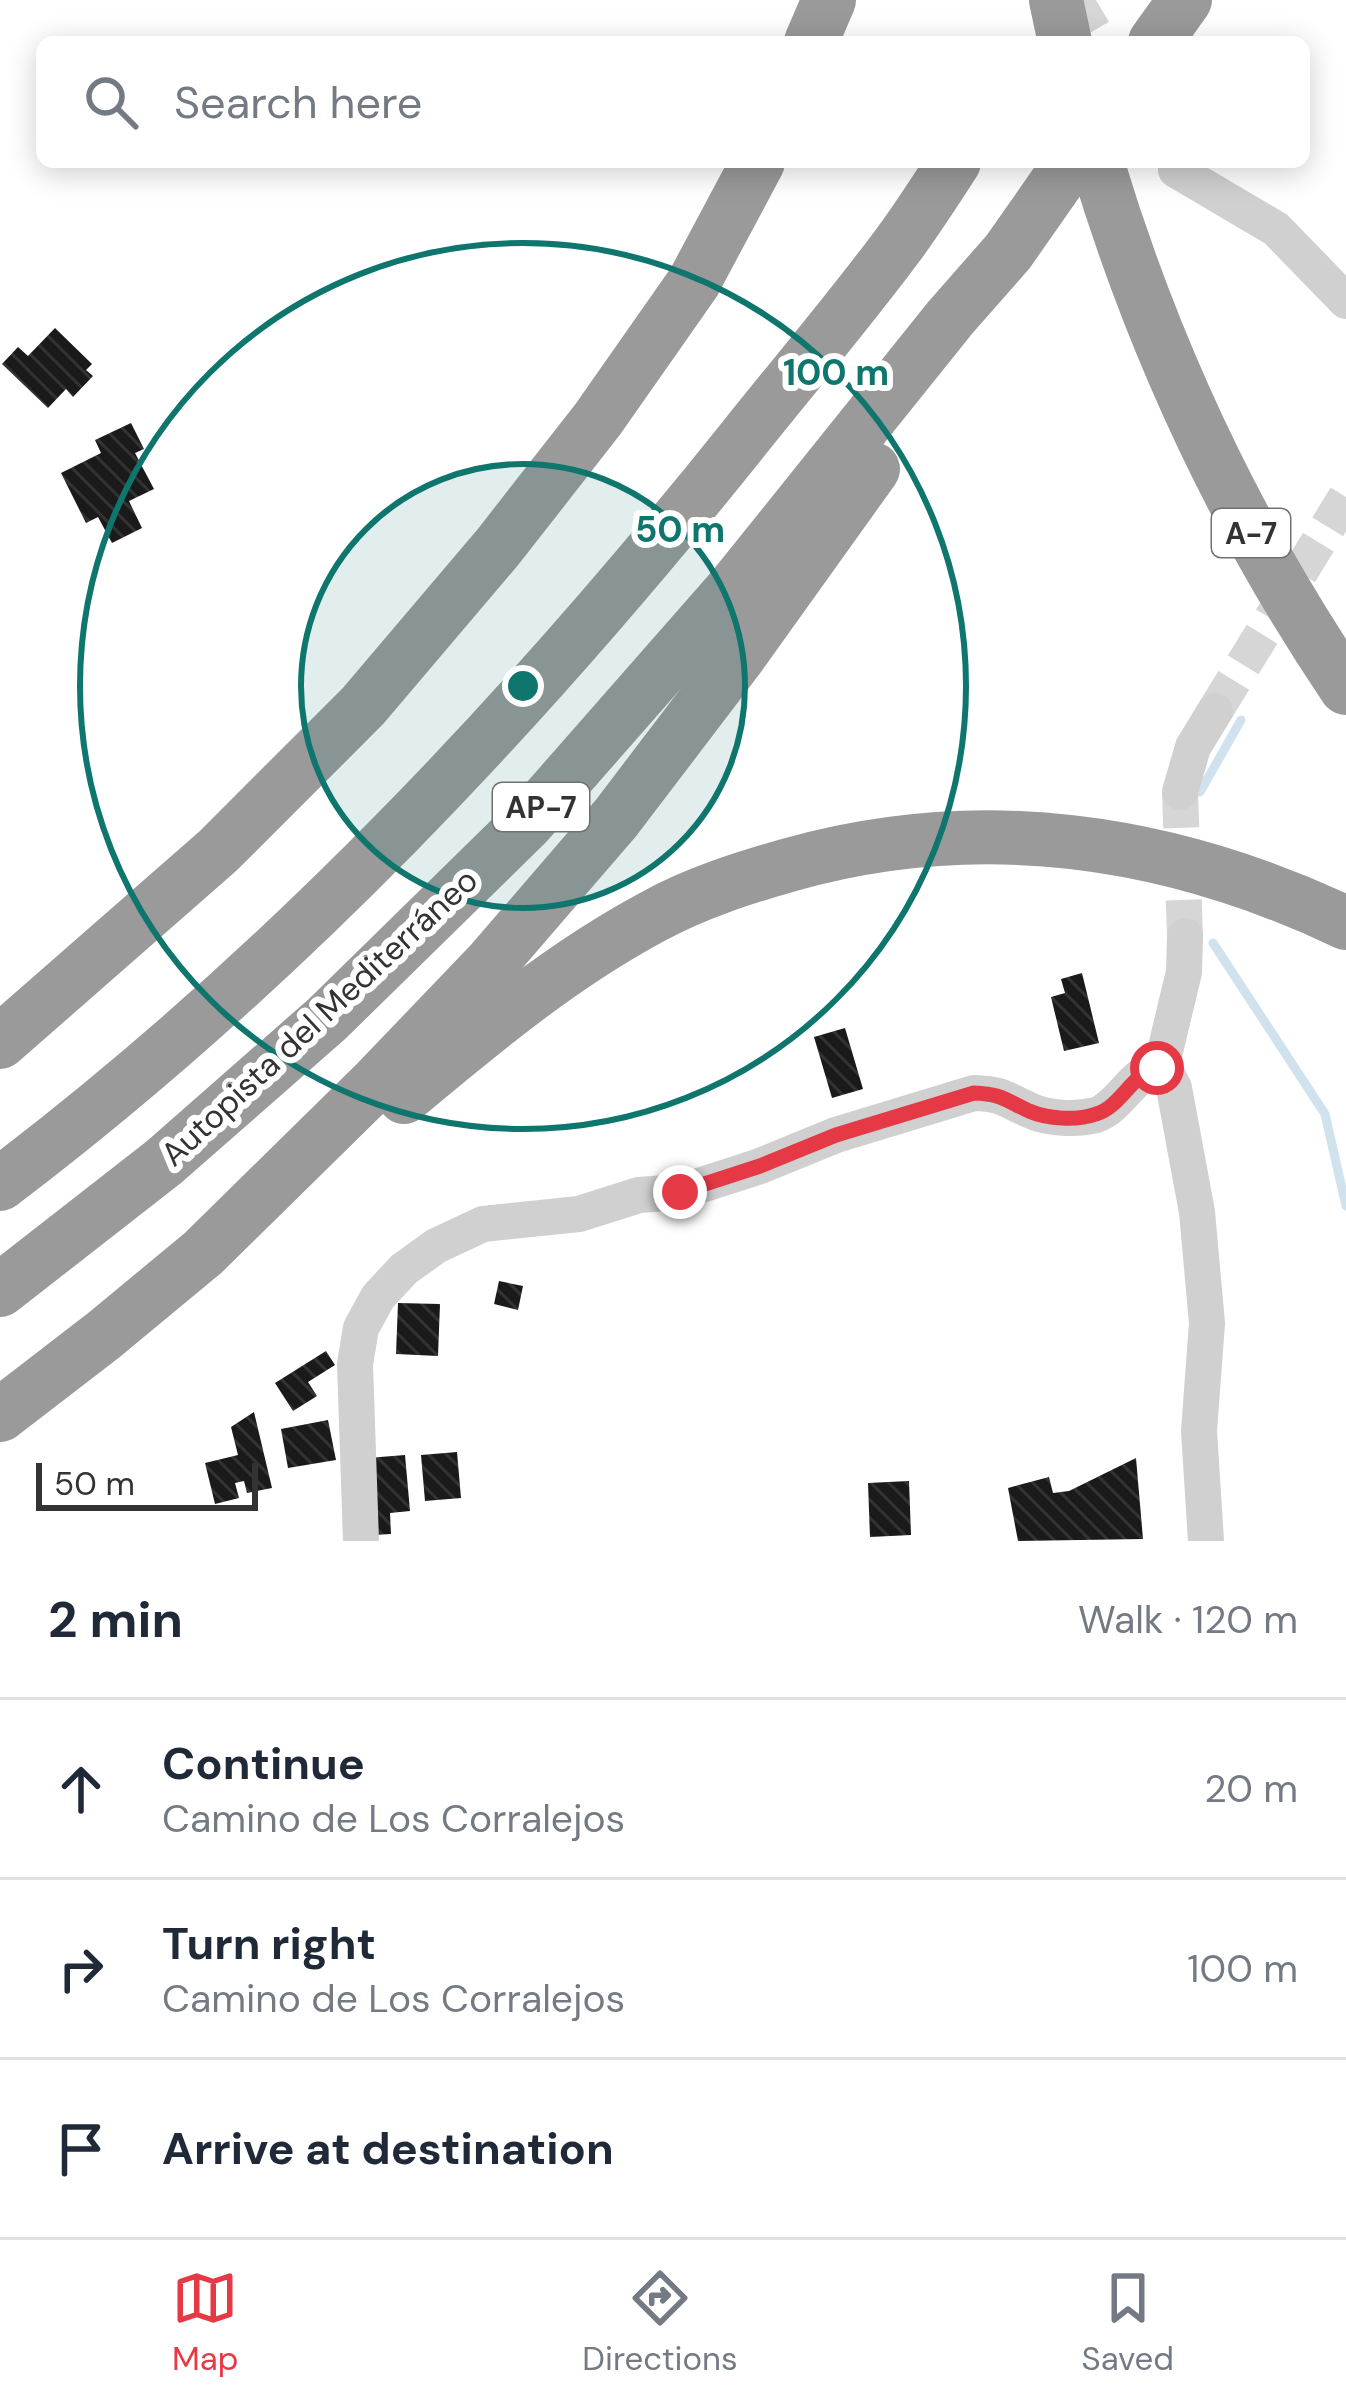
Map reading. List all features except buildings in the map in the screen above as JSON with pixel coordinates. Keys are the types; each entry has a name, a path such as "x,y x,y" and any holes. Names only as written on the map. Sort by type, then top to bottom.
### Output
{"highway":[{"path":"814,36 829,0"},
{"path":"1039,36 1060,0"},
{"path":"1060,0 1064,36"},
{"path":"1159,36 1185,0"},
{"path":"0,1042 218,851 363,706 498,547 598,419 694,281 755,168"},
{"name":"AP-7","path":"0,1184 189,1030 354,878 507,716 668,533 898,245 951,168"},
{"name":"Autopista del Mediterráneo","path":"0,1290 164,1162 310,1034 527,823 735,586 1008,252 1067,168"},
{"name":"A-7","path":"1099,168 1170,370 1213,463 1269,567 1346,688"},
{"path":"0,1415 203,1252 475,980 616,818 972,330 1008,252"},
{"path":"203,1252 255,1221 494,1022 576,962 656,914 743,878 837,851 930,838 1016,836 1098,844 1175,860 1257,884 1346,923"}],"street":[{"path":"1176,170 1276,229 1346,301"},
{"path":"1180,792 1193,747 1215,711"},
{"path":"1161,1068 1184,972 1186,936"},
{"path":"362,1541 355,1364 362,1328 379,1297 404,1269 436,1246 483,1224 579,1214 639,1196 680,1192 836,1135 974,1093 992,1093 1052,1117 1100,1114 1148,1070 1161,1068"},
{"path":"1161,1068 1174,1088 1202,1264 1207,1323 1199,1430 1206,1541"}],"waterway":[{"path":"1200,792 1241,720"},
{"path":"1213,943 1325,1114 1346,1206"}],"tunnel":[{"path":"1075,0 1096,36"},
{"path":"1215,711 1346,497"},
{"path":"1180,792 1185,936"}],"route":[{"path":"680,1192 836,1135 974,1093 992,1093 1052,1117 1100,1114 1148,1070 1157,1068"}]}
